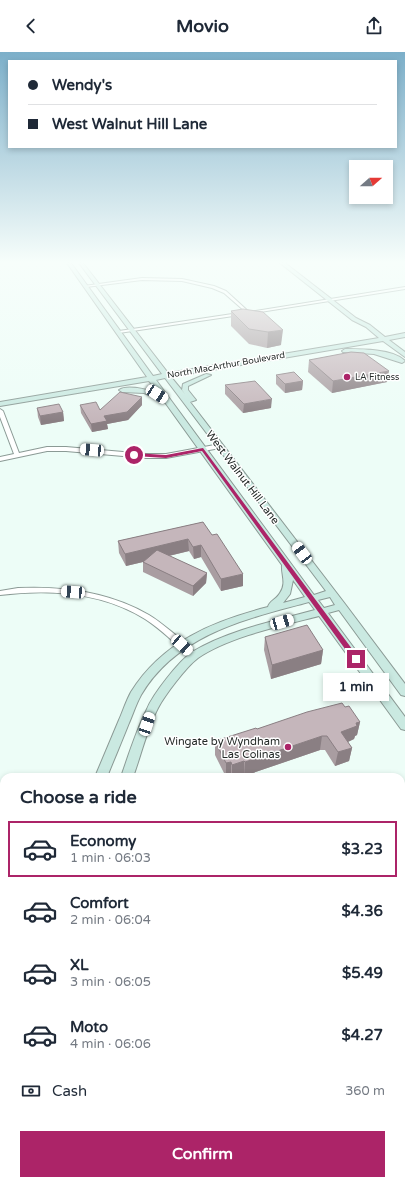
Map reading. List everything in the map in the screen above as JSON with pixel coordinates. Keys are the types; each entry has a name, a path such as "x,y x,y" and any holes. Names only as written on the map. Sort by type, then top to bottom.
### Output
{"main road":[{"name":"West Walnut Hill Lane","path":"107,316 405,726"},
{"name":"West Walnut Hill Lane","path":"120,316 342,606 405,692"},
{"path":"350,316 368,326 386,332 405,333"},
{"path":"354,319 361,332 375,340 382,342"},
{"path":"368,326 382,342 404,360"},
{"path":"346,348 361,332"},
{"name":"North MacArthur Boulevard","path":"0,404 154,382 203,369 382,342 405,333"},
{"name":"North MacArthur Boulevard","path":"168,379 208,375 346,348 375,340"},
{"name":"North MacArthur Boulevard","path":"382,342 390,343 405,341"},
{"path":"390,343 404,360"},
{"path":"346,348 376,351 404,360"},
{"path":"121,387 137,373 140,368 139,360"},
{"path":"157,362 176,369 203,369"},
{"path":"203,424 204,417 185,390 185,385 208,375"},
{"path":"121,387 153,392 169,402"},
{"name":"North MacArthur Boulevard","path":"0,411 121,387"},
{"path":"261,612 277,603 286,593 289,583 289,571 284,560"},
{"path":"103,773 134,694 150,673 182,645 208,630 242,617 332,593"},
{"path":"128,773 152,709 163,690 194,656 218,643 258,629 342,606"}],"street":[{"path":"119,332 228,316"},
{"path":"0,411 17,454"},
{"path":"0,459 17,454 47,449 166,456 220,446"},
{"path":"0,593 39,589 73,592 117,603 146,617 167,632 194,656"}],"building":[{"path":"236,316 267,316 283,330 268,332 249,329"},
{"path":"351,352 364,353 389,371 333,381 309,360"},
{"path":"294,372 303,381 285,384 276,375"},
{"path":"255,381 272,399 244,404 225,385"},
{"path":"120,392 142,397 127,412 104,416 107,421 91,424 80,405 96,402 100,410"},
{"path":"59,404 63,412 40,416 37,408"},
{"path":"203,522 212,535 217,534 243,574 221,579 201,545 193,547 188,539 125,554 118,541"},
{"path":"157,550 207,573 193,586 143,562"},
{"path":"307,625 323,650 272,665 265,637"},
{"path":"342,703 345,707 349,706 360,722 356,723 357,726 341,732 352,748 338,752 327,736 322,736 232,765 231,762 226,763 215,741 307,712"}],"place":[{"name":"LA Fitness","path":"347,377"},
{"name":"Wingate by Wyndham Las Colinas","path":"288,747"}],"route":[{"path":"134,455 166,456 203,449 356,659"}]}
